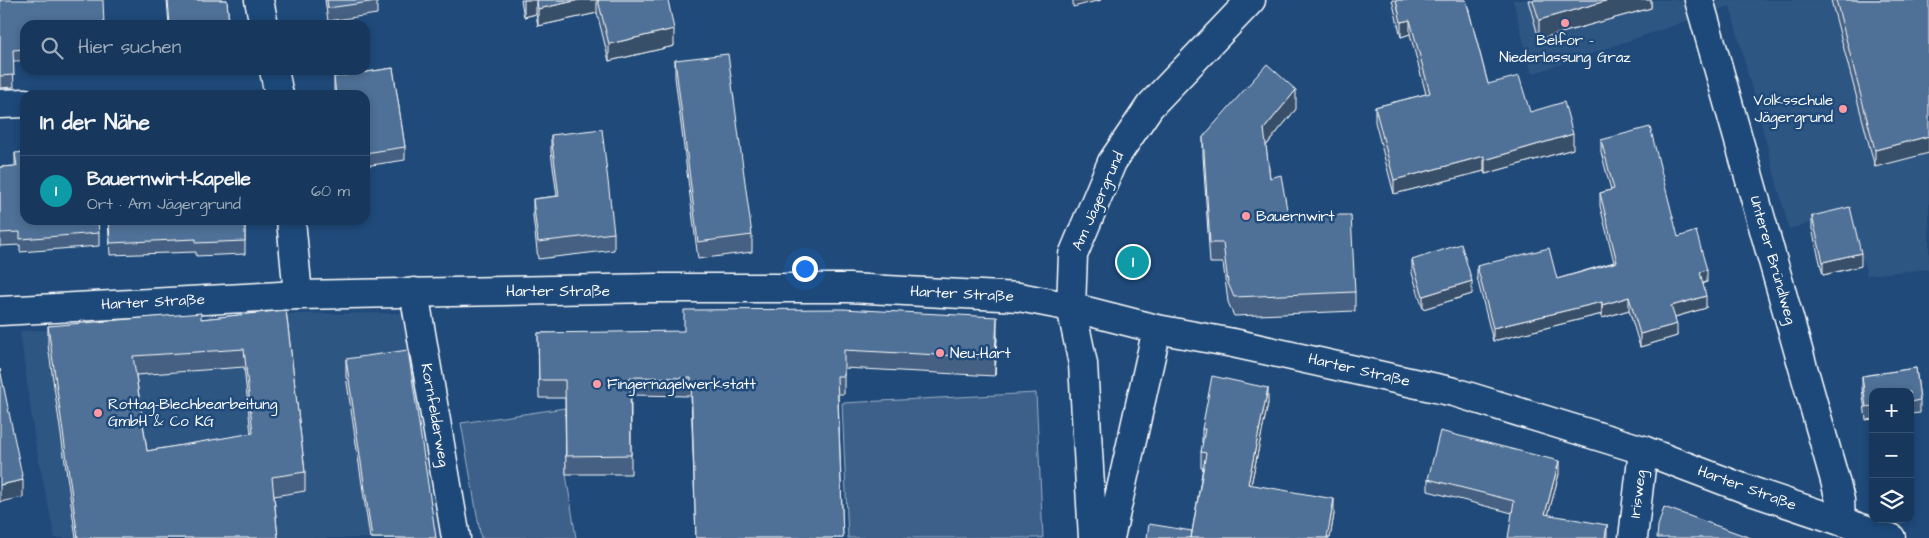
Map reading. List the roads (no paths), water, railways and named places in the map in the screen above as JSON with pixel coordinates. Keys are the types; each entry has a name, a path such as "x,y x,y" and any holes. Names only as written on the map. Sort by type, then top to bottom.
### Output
{"main road":[{"path":"259,0 263,20"},
{"name":"Am Jägergrund","path":"1093,538 1083,364 1071,307 1073,255 1112,162 1150,106 1251,0"},
{"name":"Unterer Bründlweg","path":"1699,0 1834,476 1840,500 1842,521"},
{"path":"275,75 278,90"},
{"path":"0,104 20,102"},
{"path":"291,225 298,295"},
{"name":"Harter Straße","path":"0,311 298,295 414,292 849,288 1019,297 1071,307 1157,329 1233,343 1454,392 1643,450 1751,490 1891,538"},
{"name":"Kornfelderweg","path":"414,292 456,538"},
{"path":"1110,538 1157,329"},
{"name":"Irisweg","path":"1633,538 1643,450"}],"place":[{"name":"Belfor - Niederlassung Graz","path":"1565,23"},
{"name":"Volksschule Jägergrund","path":"1843,109"},
{"name":"Bauernwirt","path":"1246,216"},
{"name":"Bauernwirt-Kapelle","path":"1133,262"},
{"name":"Neu-Hart","path":"940,353"},
{"name":"Fingernagelwerkstatt","path":"597,384"},
{"name":"Rottag-Blechbearbeitung GmbH & Co KG","path":"98,413"}]}
